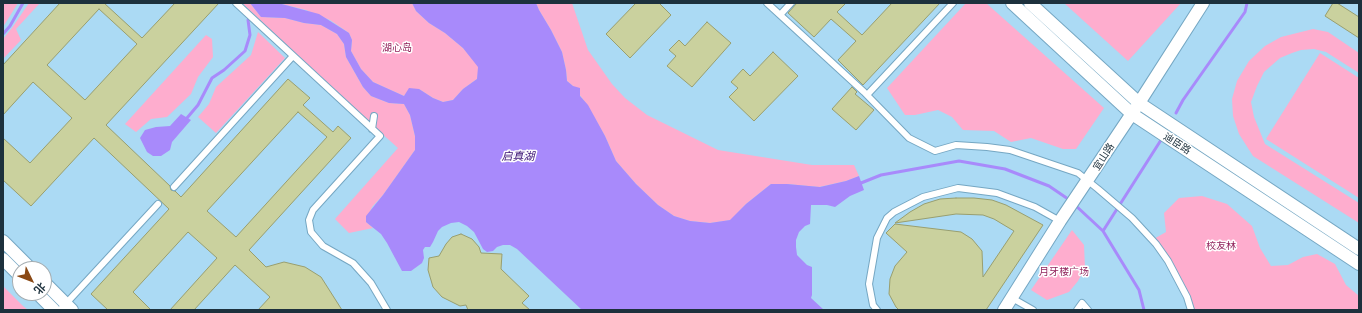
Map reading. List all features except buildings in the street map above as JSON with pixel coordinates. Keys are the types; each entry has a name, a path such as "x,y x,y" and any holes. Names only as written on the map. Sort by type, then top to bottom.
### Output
{"street":[{"name":"迪臣路","path":"1012,3 1132,114 1359,264"},
{"name":"迪臣路","path":"1030,3 1139,103 1359,250"},
{"name":"宜山路","path":"1004,310 1062,218 1132,114 1203,3"},
{"path":"3,241 23,261"},
{"path":"3,258 12,268"},
{"path":"52,291 66,308"},
{"path":"45,301 54,310"}],"lane":[{"path":"236,3 380,136 313,210 309,220 311,232 323,246 352,263 371,283 387,310"},
{"path":"767,3 867,95 909,138 934,150 956,145 1010,150 1078,173 1085,185 1119,207 1132,218 1156,244 1168,262 1187,298 1191,310"},
{"path":"780,15 791,3"},
{"path":"867,95 953,3"},
{"path":"174,187 293,56"},
{"path":"372,129 374,116"},
{"path":"876,310 873,305 869,284 877,238 887,218 894,212 923,197 958,188 997,193 1062,218"},
{"path":"66,308 158,204"},
{"path":"1012,298 1033,310"},
{"path":"1077,310 1082,303 1088,310"}],"shaded area":[{"path":"3,3 1359,3 1359,310 3,310"}],"green space":[{"path":"3,3 18,3 3,27"},
{"path":"29,3 40,3 16,29 21,40 3,59 3,39"},
{"path":"242,3 250,3 261,17 285,18 304,23 321,25 337,34 344,44 346,57 363,87 371,96 389,103 404,104 410,115 415,136 415,150 383,195 372,207 366,222 373,228 349,233 335,219 398,148"},
{"name":"湖心岛","path":"278,3 412,3 416,11 429,23 445,33 463,48 479,67 477,79 463,89 453,100 443,102 433,98 419,89 410,89 404,96 373,82 361,69 351,51 352,40 349,33 330,20 306,10"},
{"path":"536,3 572,3 588,50 612,84 625,98 647,115 718,150 812,165 854,165 859,176 846,181 819,187 771,184 746,204 731,220 710,223 690,221 674,216 658,205 636,184 616,161 605,136 588,106 573,86 567,81 562,52"},
{"path":"966,3 986,3 1104,108 1076,149 1063,149 1031,138 1011,142 994,131 963,130 952,117 938,110 915,115 905,115 887,88"},
{"path":"1064,3 1181,3 1128,61"},
{"path":"1313,29 1328,32 1359,53 1359,73 1326,52 1314,49 1301,50 1280,58 1264,72 1257,86 1251,102 1254,117 1265,144 1359,203 1359,223 1253,156 1239,134 1233,116 1232,99 1237,81 1249,61 1265,46 1281,37"},
{"path":"258,32 285,58 216,133 198,117 209,104 216,87 251,55"},
{"path":"206,35 212,39 213,57 198,77 191,94 167,117 151,119 136,132 125,124"},
{"path":"1320,53 1359,78 1359,198 1266,139"},
{"name":"校友林","path":"1202,196 1227,204 1252,226 1260,248 1271,266 1288,265 1303,257 1317,254 1335,264 1346,285 1359,296 1359,310 1191,310 1187,297 1152,240 1166,232 1164,213 1179,198"},
{"name":"月牙楼广场","path":"1072,230 1084,245 1085,268 1078,281 1069,292 1047,300 1031,290"},
{"path":"3,286 12,295 12,301 18,301 28,310 3,310"}],"water":[{"name":"启真湖","path":"250,3 278,3 319,14 349,33 352,40 351,51 361,69 373,82 404,96 409,88 419,89 433,98 443,102 453,100 463,89 477,79 478,67 463,48 445,33 429,23 416,11 412,3 536,3 562,52 567,81 573,86 580,88 580,96 588,105 605,136 616,161 636,184 658,205 674,216 690,221 710,223 730,220 746,204 771,184 820,187 846,181 859,176 864,190 850,196 835,207 827,205 811,205 810,224 805,226 799,232 796,240 797,255 807,265 812,267 811,298 824,310 582,310 517,249 510,245 503,245 497,247 493,251 487,252 483,249 474,232 459,222 451,223 442,227 438,231 430,247 425,247 423,250 424,258 422,263 411,271 402,271 381,234 366,222 366,216 415,150 415,136 410,115 404,104 389,103 371,96 363,87 346,57 344,44 337,34 321,25 304,23 285,18 261,17"},
{"path":"181,114 191,120 172,142 170,150 161,156 153,156 147,152 140,138 145,130 156,127 170,126"}],"waterway":[{"path":"3,34 10,26 23,3"},
{"path":"1176,113 1183,100 1245,12 1247,3"},
{"path":"187,118 198,105 212,78 224,70 245,51 250,35 248,20"},
{"path":"1103,231 1161,140"},
{"path":"861,183 881,175 959,161 1005,169 1049,186 1071,201"},
{"path":"1075,205 1103,231 1139,290 1144,310"}]}
